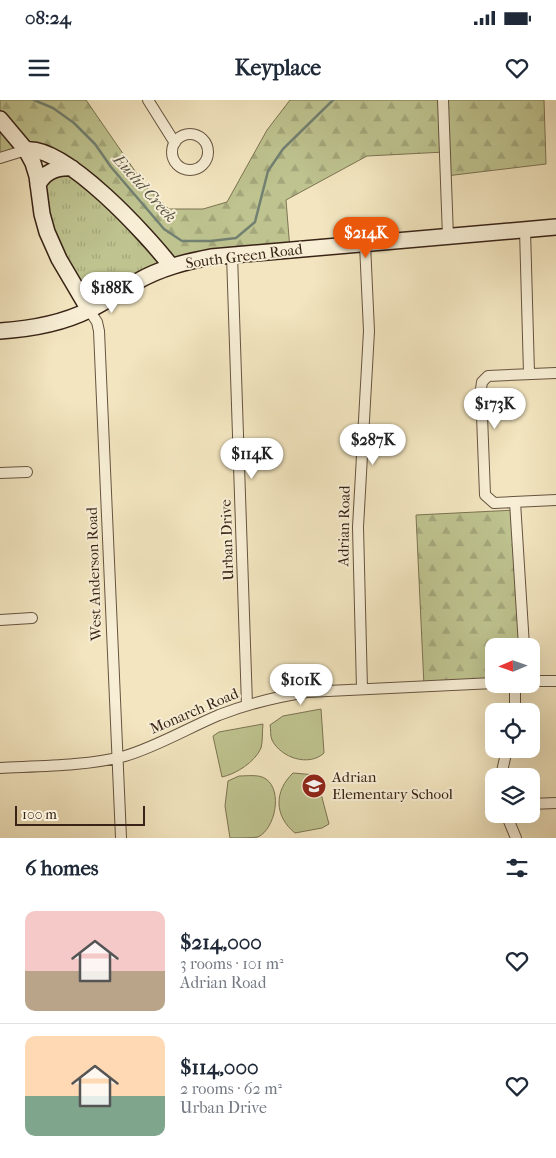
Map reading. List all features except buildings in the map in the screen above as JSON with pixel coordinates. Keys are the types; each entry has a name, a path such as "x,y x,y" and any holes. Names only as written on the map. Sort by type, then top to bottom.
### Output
{"main road":[{"path":"0,119 26,150 36,170 42,214 53,249 89,310"},
{"path":"26,150 37,150 72,168 98,189 150,241 171,266"},
{"path":"38,186 45,174 72,168"},
{"name":"South Green Road","path":"0,331 27,329 49,324 89,310 138,281 171,266 211,257 556,227"}],"street":[{"path":"148,100 174,143"},
{"path":"443,101 448,237"},
{"path":"0,158 26,150"},
{"path":"525,230 529,373"},
{"name":"Adrian Road","path":"362,689 358,527 369,306 365,244"},
{"name":"Urban Drive","path":"232,255 247,705"},
{"name":"West Anderson Road","path":"89,310 97,322 99,331 121,838"},
{"path":"556,373 488,376 482,382 481,389 485,495 494,503 556,500"},
{"path":"0,473 27,472"},
{"path":"515,502 524,638"},
{"path":"0,620 32,618"},
{"path":"540,682 556,681"},
{"name":"Monarch Road","path":"0,768 67,764 117,758 136,752 247,705 306,692 485,683"},
{"path":"540,803 556,802"},
{"path":"510,823 516,838"}],"green space":[{"path":"0,100 86,100 146,187 169,209 203,209 227,202 267,130 290,100 544,100 546,164 446,176 445,152 367,156 286,200 290,250 171,266 44,153 0,158"},
{"path":"66,168 171,266 89,310 53,249 41,179"},
{"path":"516,510 523,638 485,638 485,683 424,686 416,515"},
{"path":"321,709 324,753 318,757 303,760 288,756 276,746 271,738 270,725 283,716"},
{"path":"263,724 262,745 258,753 244,767 222,777 213,736 219,732"},
{"path":"293,773 316,775 329,824 322,828 295,833 283,819 279,803 280,795 282,788"},
{"path":"239,776 263,777 271,785 274,792 275,810 269,826 258,837 230,838 225,806 228,781"}],"waterway":[{"name":"Euclid Creek","path":"34,100 53,108 74,123 95,144 111,167 164,229 182,241 211,241 236,238 255,222 268,171 283,149 333,100"}],"place":[{"name":"Adrian Elementary School","path":"314,786"}]}
